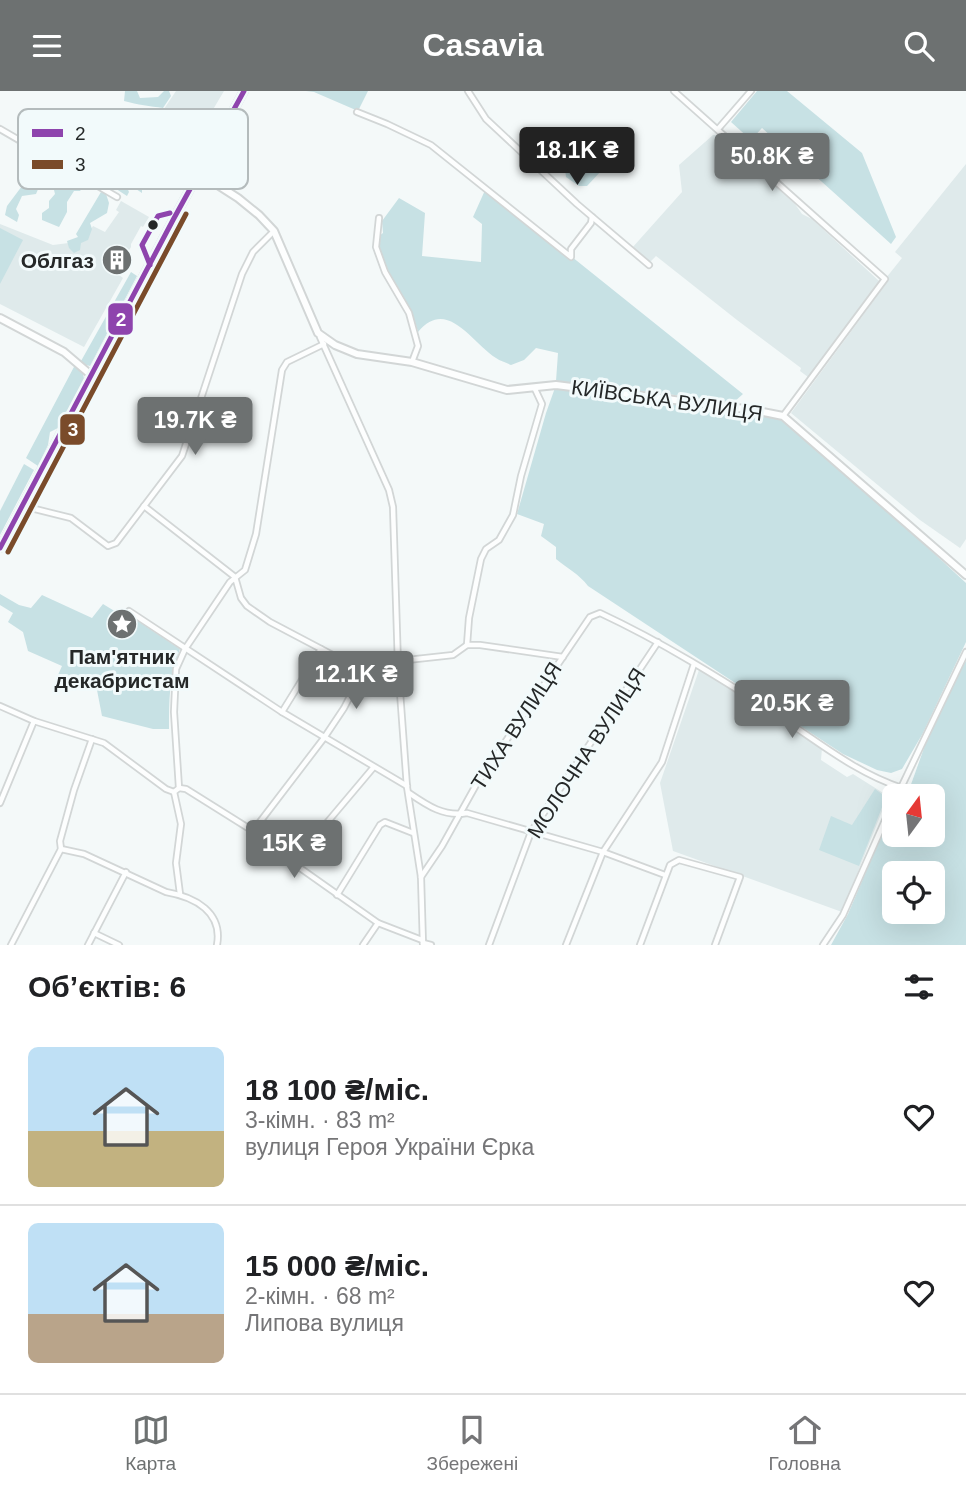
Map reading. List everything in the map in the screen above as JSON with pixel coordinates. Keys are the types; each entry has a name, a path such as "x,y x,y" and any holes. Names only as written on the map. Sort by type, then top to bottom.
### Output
{"street":[{"path":"234,109 244,91"},
{"path":"468,91 486,119 649,265"},
{"path":"674,91 884,279 783,416"},
{"path":"718,129 751,91"},
{"path":"357,112 431,145 571,257 571,249 591,223 592,216"},
{"path":"0,129 18,139"},
{"path":"103,189 117,197"},
{"path":"0,548 190,189"},
{"path":"224,189 259,215 274,231 389,489 393,507 398,663 407,787 421,877 423,942"},
{"path":"379,218 376,247 409,314 418,346 412,362"},
{"path":"23,506 71,518 108,546 116,543 181,456 242,274 253,252 274,231"},
{"path":"0,319 64,352 91,375"},
{"name":"КИЇВСЬКА ВУЛИЦЯ","path":"318,333 335,345 357,354 412,362 507,390 556,385 783,416 966,575"},
{"path":"180,894 176,863 181,824 176,790 176,670 185,649 229,582 245,570 256,534 282,370 287,362 324,344"},
{"path":"467,645 472,595 481,559 486,549 499,540 513,515 521,475 542,404 535,389"},
{"path":"144,506 236,577 241,598 247,606 363,671 398,663"},
{"path":"129,611 282,712 407,787"},
{"path":"563,657 590,617 600,613 651,636 774,713 849,765 893,784"},
{"name":"МОЛОЧНА ВУЛИЦЯ","path":"489,945 531,832 658,642"},
{"name":"ТИХА ВУЛИЦЯ","path":"398,663 453,655 467,645 563,657 476,785 421,877"},
{"path":"282,712 321,649"},
{"path":"904,784 966,652"},
{"path":"566,945 603,852 662,762 694,664"},
{"path":"253,831 324,738 344,708 363,671"},
{"path":"0,706 34,721 104,743 166,789 186,789 253,831 378,923 431,945"},
{"path":"0,803 34,721"},
{"path":"11,945 61,849 60,841 74,790 92,739"},
{"path":"293,863 373,768"},
{"path":"409,793 444,813 467,813 603,852 666,875"},
{"path":"337,895 380,825 385,822 413,833"},
{"path":"823,945 843,915 882,829"},
{"path":"61,849 84,854 166,892 180,894 197,902 218,924 217,945"},
{"path":"640,945 670,865 679,860 740,877 715,945"},
{"path":"88,945 126,873"},
{"path":"363,945 378,923"},
{"path":"94,933 119,945"}],"shaded area":[{"path":"125,91 137,91 140,98 158,97 164,91 169,91 171,96 163,108 124,101"},
{"path":"176,91 224,91 213,109 164,109"},
{"path":"306,91 368,91 358,111"},
{"path":"757,91 787,91 862,153 896,237 891,244 762,128 751,140 731,122"},
{"path":"599,131 614,142 616,155 587,186 579,186 566,177 564,162 591,132"},
{"path":"713,135 719,135 795,204 802,214 812,219 879,281 808,377 800,371 801,368 656,256 649,263 632,248 682,192 679,165"},
{"path":"966,164 966,539 960,548 920,520 791,413 889,280 886,278 902,258 895,252"},
{"path":"486,188 743,394 734,402 556,381 558,353 536,348 524,360 511,365 496,358 449,321 439,319 429,322 418,332 411,311 382,256 379,236 383,233 382,221 399,198 425,213 422,256 481,262 482,224 473,217"},
{"path":"20,189 38,189 36,194 22,196 16,209 19,215 17,222 5,215 7,206"},
{"path":"82,189 74,191 67,202 67,212 59,227 42,220 42,213 49,208 54,190"},
{"path":"116,189 128,189 127,196"},
{"path":"101,192 106,194 109,203 107,213 90,223 92,229 88,240 81,243 80,250 74,253 67,241 78,237 76,234"},
{"path":"121,201 149,217 115,272 123,278 84,347 0,304 0,224 53,245 84,241 93,226 105,232 119,212 116,210"},
{"path":"0,228 23,240 0,284"},
{"path":"131,272 137,276 90,366 86,365 81,361"},
{"path":"75,365 83,373 84,379 58,428 50,432 48,445 38,466 26,458"},
{"path":"556,385 783,416 966,583 966,642 923,733 902,769 891,773 877,770 843,754 588,586 556,559 556,547 541,536 544,524 517,514"},
{"path":"24,464 34,470 0,535 0,511"},
{"path":"0,594 19,605 31,608 42,595 92,618 103,604 121,615 124,612 180,649 172,678 169,729 153,729 102,716 97,690 58,675 62,666 28,651 23,632 8,622 13,613 0,605"},
{"path":"966,662 966,945 831,945 848,914 882,834 882,847 945,847 945,784 911,784 928,737"},
{"path":"699,670 822,748 821,760 847,777 853,774 882,792 882,811 842,912 673,851 660,783"},
{"path":"875,789 882,794 882,807 859,866 819,850 831,816 852,825"}],"transit line":[{"name":"2","path":"234,109 244,91"},
{"name":"2","path":"0,548 190,189"},
{"name":"2","path":"150,265 142,245 158,216 170,213"},
{"name":"3","path":"8,552 186,214"}],"place":[{"name":"Облгаз","path":"117,260"},
{"name":"Пам'ятник декабристам","path":"122,624"}]}
